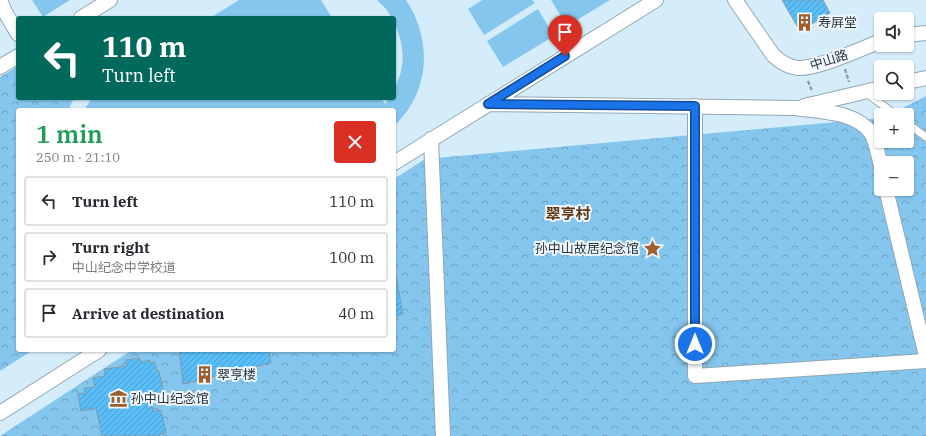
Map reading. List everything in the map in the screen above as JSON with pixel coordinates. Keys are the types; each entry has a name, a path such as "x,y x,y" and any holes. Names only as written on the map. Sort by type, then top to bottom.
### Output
{"street":[{"path":"0,0 16,31"},
{"path":"84,16 110,0"},
{"path":"396,162 656,0"},
{"name":"中山路","path":"735,0 773,55 779,62 787,65 797,68 807,68 874,44"},
{"path":"914,34 926,33"},
{"path":"0,67 16,57"},
{"path":"914,81 926,78"},
{"path":"796,108 874,90"},
{"path":"488,104 796,108 842,115 860,122 871,133 879,156"},
{"path":"695,106 695,376 926,361"},
{"path":"431,139 443,436"},
{"path":"888,196 926,356"},
{"path":"0,413 96,352"}],"lane":[{"path":"859,93 884,108"},
{"path":"914,128 926,137"}],"path":[{"path":"843,65 859,93"}],"green space":[{"path":"32,0 70,0 45,16 42,16"},
{"path":"239,0 321,0 331,16 213,16"},
{"path":"377,0 406,0 415,16 421,32 424,49 424,66 421,82 415,98 406,113 396,124 396,108 85,108 91,100 382,100 385,104 388,100 396,100 396,87 403,58 399,34 396,27 396,16 391,16"},
{"path":"482,0 532,0 535,3 484,35 468,9"},
{"path":"551,0 610,0 567,26"},
{"path":"538,9 554,36 503,67 487,41"},
{"path":"16,67 16,100 73,100 69,108 16,108 16,352 30,352 0,371 0,77"},
{"name":"孙中山故居纪念馆","path":"926,96 926,436 0,436 129,352 396,352 396,178 425,159 874,119 874,148 914,148 914,108 903,108"}],"building":[{"name":"寿屏堂","path":"782,0 823,0 830,13 800,31"},
{"path":"396,276 403,314 396,316"},
{"name":"翠亨楼","path":"179,352 269,352 271,363 183,384"},
{"name":"孙中山纪念馆","path":"139,358 142,362 150,360 150,363 155,362 157,371 159,371 164,396 150,399 153,411 161,410 166,433 160,434 160,436 102,436 96,408 81,411 78,394 85,393 84,388 95,387 93,378 105,376 104,369 127,366 126,360"}],"place":[{"name":"寿屏堂","path":"805,22"},
{"name":"孙中山故居纪念馆","path":"652,248"},
{"name":"翠亨楼","path":"204,374"},
{"name":"孙中山纪念馆","path":"118,398"}],"district":[{"name":"翠亨村","path":"568,213"}],"route":[{"path":"565,56 488,104 695,106 695,344"}]}
